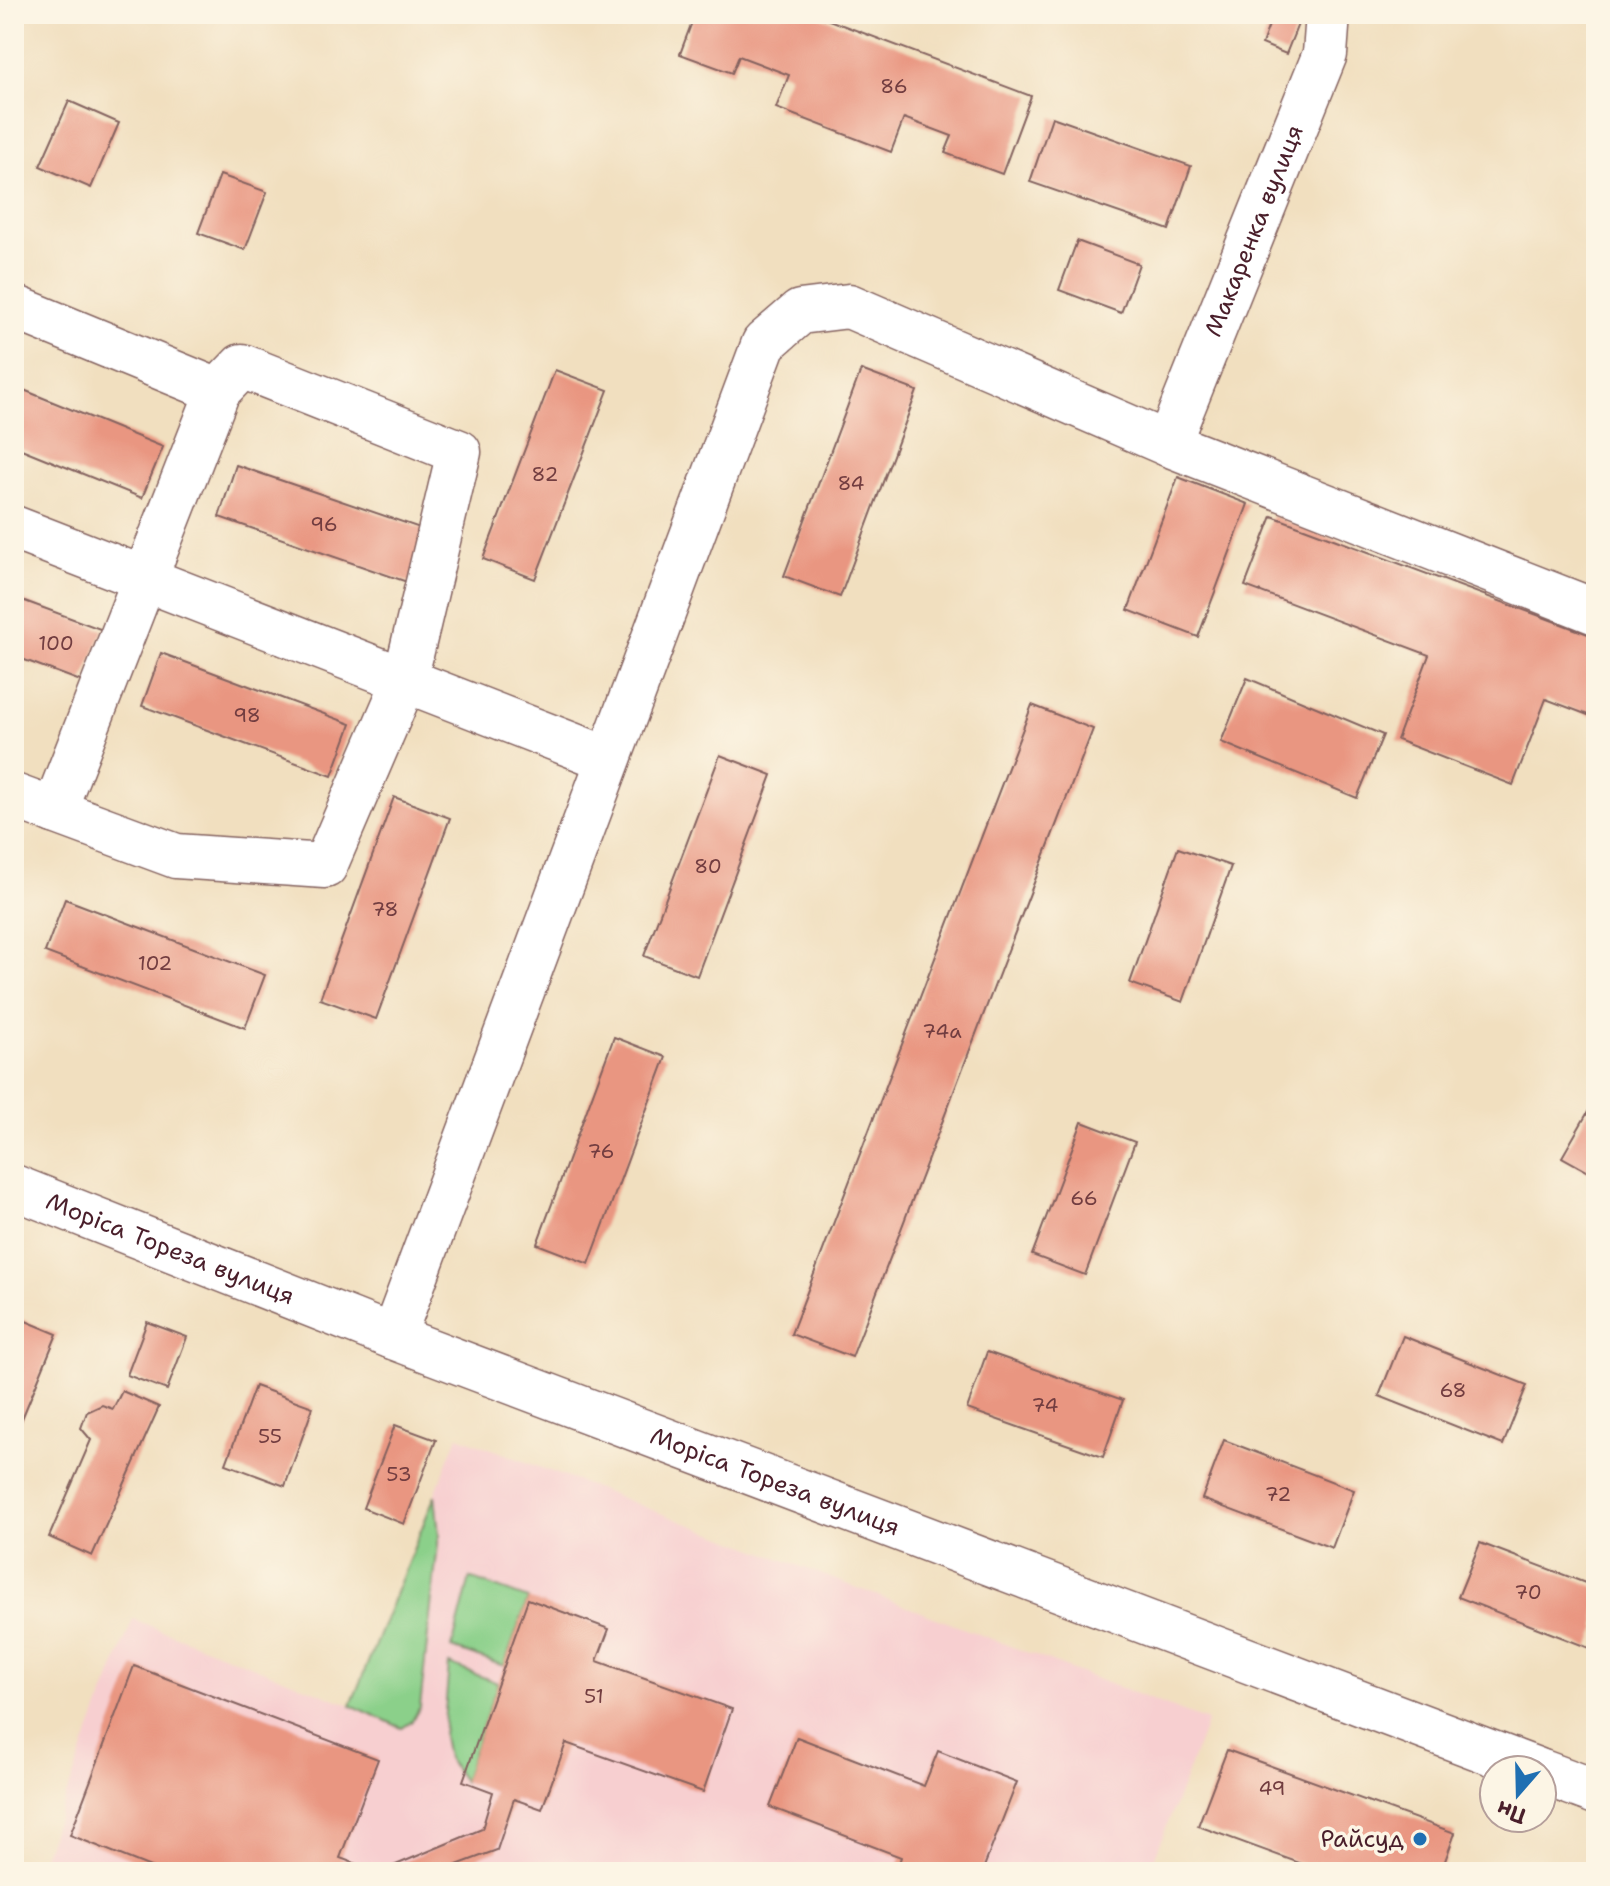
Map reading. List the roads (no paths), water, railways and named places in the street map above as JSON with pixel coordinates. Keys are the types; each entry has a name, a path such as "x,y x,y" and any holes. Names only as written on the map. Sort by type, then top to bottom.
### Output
{"street":[{"name":"Макаренка вулиця","path":"1168,444 1325,54 1328,14"},
{"path":"393,1337 764,343 800,312 849,306 1168,444 1596,612"},
{"path":"14,307 218,391"},
{"path":"14,796 54,811 176,856 325,866 405,680 459,452 242,366 218,391 54,811"},
{"path":"14,528 608,759"},
{"name":"Моріса Тореза вулиця","path":"14,1187 393,1337 1495,1754"},
{"name":"Моріса Тореза вулиця","path":"1558,1778 1596,1792"}],"place":[{"name":"Райсуд","path":"1420,1839"}]}
